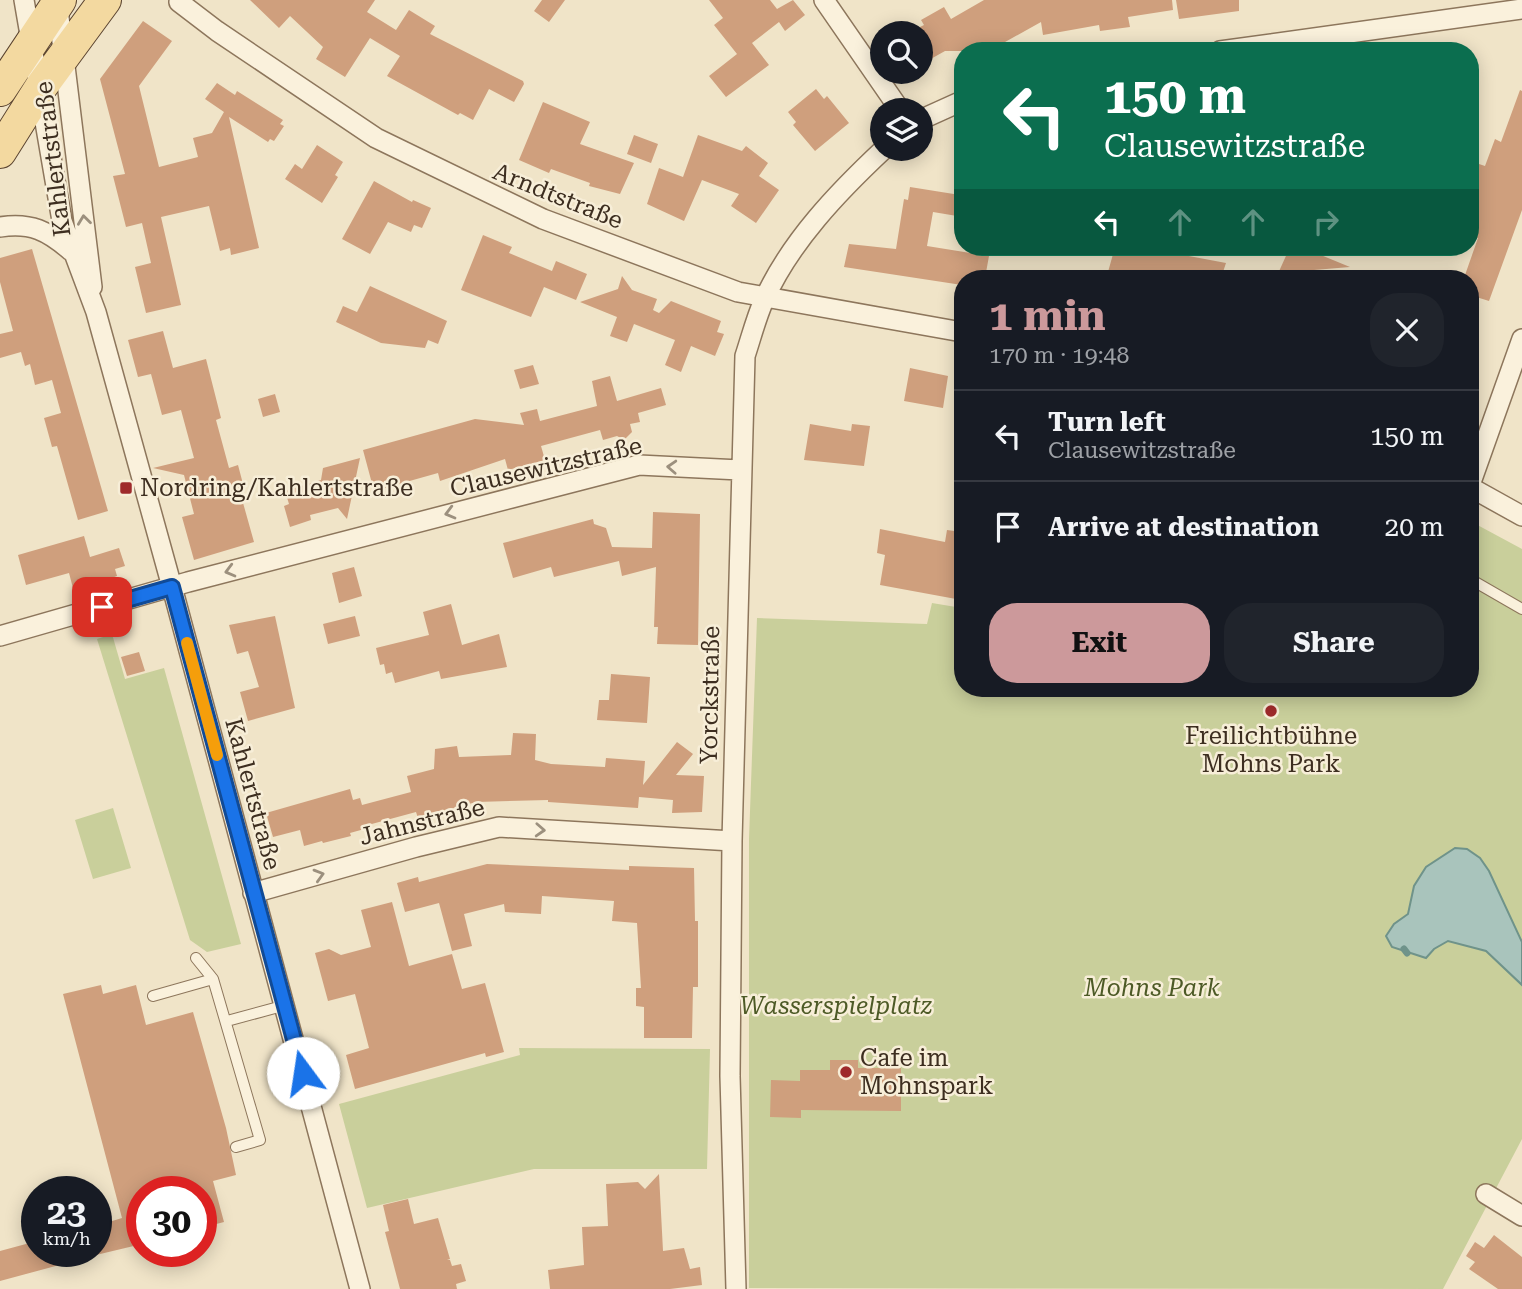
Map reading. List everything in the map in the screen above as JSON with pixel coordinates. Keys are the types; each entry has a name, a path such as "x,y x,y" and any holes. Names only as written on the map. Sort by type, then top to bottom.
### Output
{"main road":[{"path":"1,151 41,88 105,0"},
{"path":"0,90 58,1"}],"street":[{"name":"Kahlertstraße","path":"24,0 62,221 96,312 253,893 286,1005 360,1289"},
{"path":"824,0 892,98"},
{"name":"Kahlertstraße","path":"58,1 96,312"},
{"name":"Arndtstraße","path":"179,2 216,31 376,138 434,169 543,219 738,292 764,299 954,331"},
{"path":"1285,42 1522,9"},
{"path":"933,114 954,105"},
{"name":"Yorckstraße","path":"736,1289 730,1076 732,841 745,356 764,299 816,219 872,161"},
{"name":"Kahlertstraße","path":"0,227 16,224 44,230 71,251"},
{"path":"1479,461 1522,339"},
{"name":"Clausewitzstraße","path":"0,636 172,587 639,465 740,470"},
{"path":"1479,491 1522,516"},
{"name":"Jahnstraße","path":"253,893 499,827 732,841"},
{"path":"1486,1194 1522,1216"}],"lane":[{"path":"1479,584 1522,609"},
{"path":"196,958 213,979 260,1140 236,1147"},
{"path":"153,996 213,979"},
{"path":"227,1021 286,1005"}],"green space":[{"name":"Mohns Park","path":"1479,526 1522,549 1522,1139 1443,1289 749,1288 749,839 757,618 927,624 932,603 954,607 954,697 1479,697"},
{"path":"112,634 125,679 164,668 241,944 207,952 190,940 97,639"},
{"path":"113,808 131,868 93,879 75,820"},
{"path":"519,1048 710,1049 707,1169 534,1169 367,1208 339,1104 520,1055"}],"water":[{"path":"1455,848 1467,849 1480,858 1489,871 1522,942 1522,985 1486,951 1448,941 1434,949 1426,958 1392,947 1386,936 1394,924 1408,914 1414,886 1426,867"}],"building":[{"path":"250,0 375,0 367,12 396,30 409,10 435,26 430,34 523,81 524,84 514,102 489,89 473,120 460,113 458,115 387,76 400,56 370,38 345,77 316,59 323,47 290,16 279,28"},
{"path":"542,0 565,0 549,22 534,11"},
{"path":"709,0 770,0 777,9 793,0 805,15 785,31 779,22 752,43 769,65 726,97 709,76 737,54 714,25 723,18"},
{"path":"984,0 1172,0 1173,10 1128,17 1130,27 1100,31 1099,25 1043,35 1041,22 1005,42 954,42 954,51 945,51 933,58 933,21 921,20 944,7 951,19"},
{"path":"1176,0 1239,0 1239,11 1179,19"},
{"path":"143,21 172,41 139,86 159,167 198,157 193,138 212,133 224,112 205,99 217,83 235,95 237,91 283,120 280,124 284,126 274,141 270,139 268,142 229,117 259,248 231,255 230,248 220,251 209,206 161,217 181,305 146,313 135,267 151,263 142,223 126,227 113,176 125,174 100,79"},
{"path":"816,89 824,99 827,96 849,123 815,151 793,125 796,122 788,112"},
{"path":"1520,90 1522,210 1489,301 1479,298 1479,270 1467,270 1472,256 1479,256 1479,164 1485,166 1495,139 1501,142"},
{"path":"543,102 590,122 580,144 634,163 620,194 589,186 590,183 551,169 549,173 519,160"},
{"path":"634,135 658,144 651,163 627,154"},
{"path":"698,135 742,151 746,146 768,163 759,176 779,190 756,223 731,206 739,194 702,180 684,221 647,204 659,168 683,177"},
{"path":"317,145 343,162 335,175 338,177 322,203 285,179 295,164 302,169"},
{"path":"374,181 412,202 413,200 431,208 422,228 414,225 411,232 388,222 370,254 342,239"},
{"path":"910,187 954,194 954,216 933,212 927,246 954,250 954,256 989,256 986,270 954,270 954,284 844,267 849,244 896,249 904,199 908,200"},
{"path":"483,235 512,247 509,253 552,271 556,261 587,274 576,300 544,287 531,317 461,290"},
{"path":"32,249 108,511 78,520 57,446 52,447 44,418 61,413 52,380 35,385 30,364 25,366 21,352 0,358 0,334 13,331 0,282 0,258"},
{"path":"1112,256 1189,256 1226,263 1224,270 1109,270"},
{"path":"1286,256 1323,256 1350,267 1314,270 1280,270"},
{"path":"622,276 632,290 657,299 653,310 659,313 671,301 721,321 717,332 724,334 715,356 691,346 681,372 665,365 675,340 634,324 627,342 610,336 617,317 580,302 618,289"},
{"path":"370,286 447,321 438,344 428,340 425,348 381,343 336,322 343,306 357,312"},
{"path":"163,331 173,368 206,359 221,418 216,420 229,468 238,465 243,484 238,485 254,542 194,560 182,517 194,514 184,475 153,468 194,458 181,410 162,415 151,374 138,377 128,340"},
{"path":"533,365 539,384 520,389 514,370"},
{"path":"910,368 948,376 943,408 904,401"},
{"path":"610,376 617,401 661,388 666,405 638,413 640,422 630,424 632,432 624,440 617,436 603,440 600,430 541,446 545,460 508,470 505,459 440,481 438,473 374,491 363,450 475,419 524,425 520,413 537,409 540,421 597,406 592,381"},
{"path":"275,394 280,412 263,417 258,399"},
{"path":"810,424 851,431 852,424 870,426 864,466 804,460"},
{"path":"360,458 347,519 338,508 310,515 311,520 290,527 284,506 289,504 285,491 321,480 323,468"},
{"path":"653,512 700,514 698,645 657,644 658,627 654,627 656,567 622,576 619,561 554,577 551,567 513,578 503,543 593,519 594,524 606,528 612,547 652,548"},
{"path":"880,529 945,542 947,530 954,531 954,599 880,585 885,555 877,553"},
{"path":"84,536 90,557 119,548 125,566 115,569 117,576 74,592 69,573 26,585 18,555"},
{"path":"354,567 362,596 339,603 332,573"},
{"path":"451,604 462,645 499,634 507,667 441,679 439,671 395,683 392,672 386,674 384,664 380,665 376,648 429,635 423,612"},
{"path":"275,616 295,708 248,721 240,692 259,687 248,651 237,654 229,625"},
{"path":"355,616 360,636 328,644 323,624"},
{"path":"139,652 145,671 127,676 121,657"},
{"path":"611,674 650,677 647,723 597,720 599,700 609,700"},
{"path":"513,733 536,734 535,760 551,764 605,767 606,758 645,761 643,785 677,742 693,754 676,775 704,776 702,812 672,813 673,800 639,797 638,808 548,800 476,802 418,818 416,812 368,825 368,828 350,833 351,836 323,843 322,841 304,846 300,830 273,837 266,813 350,789 353,800 360,798 362,805 411,792 407,776 434,769 435,749 457,746 459,757 511,755"},
{"path":"487,864 629,870 629,866 694,868 695,921 698,921 698,987 693,987 692,1038 644,1038 644,1007 636,1006 636,988 641,988 637,923 612,921 614,901 542,896 541,914 505,912 504,904 464,914 472,946 452,951 439,903 405,912 397,883 418,877 419,882"},
{"path":"392,902 409,966 452,954 462,989 485,983 504,1052 486,1057 485,1053 355,1089 346,1055 369,1048 355,994 328,1001 315,953 329,949 341,955 371,947 361,910"},
{"path":"101,985 103,994 136,985 146,1025 193,1012 226,1128 236,1175 217,1180 217,1176 126,1176 126,1248 112,1251 112,1221 122,1218 63,994"},
{"path":"830,1060 858,1060 858,1068 901,1068 901,1111 801,1110 801,1118 770,1117 771,1080 800,1081 800,1070 830,1070"},
{"path":"659,1174 663,1251 684,1248 690,1269 700,1267 702,1285 670,1289 550,1289 548,1270 584,1265 582,1227 608,1226 606,1184 638,1182 645,1189"},
{"path":"217,1196 224,1222 217,1224"},
{"path":"408,1199 414,1224 438,1218 450,1259 447,1259 452,1266 461,1264 466,1281 456,1284 457,1289 400,1289 385,1232 389,1231 383,1205"},
{"path":"1494,1235 1522,1257 1522,1289 1498,1289 1469,1269 1475,1262 1466,1256 1475,1242 1484,1248"},
{"path":"21,1245 21,1267 52,1267 0,1281 0,1251"}],"waterway":[{"path":"1404,949 1407,953"}],"slow traffic":[{"path":"187,643 217,755"}],"place":[{"name":"Nordring/Kahlertstraße","path":"126,488"},
{"name":"Freilichtbühne Mohns Park","path":"1271,711"},
{"name":"Cafe im Mohnspark","path":"846,1072"}],"route":[{"path":"102,607 172,587 303,1073"}],"park label":[{"name":"Wasserspielplatz","path":"836,1006"}]}
